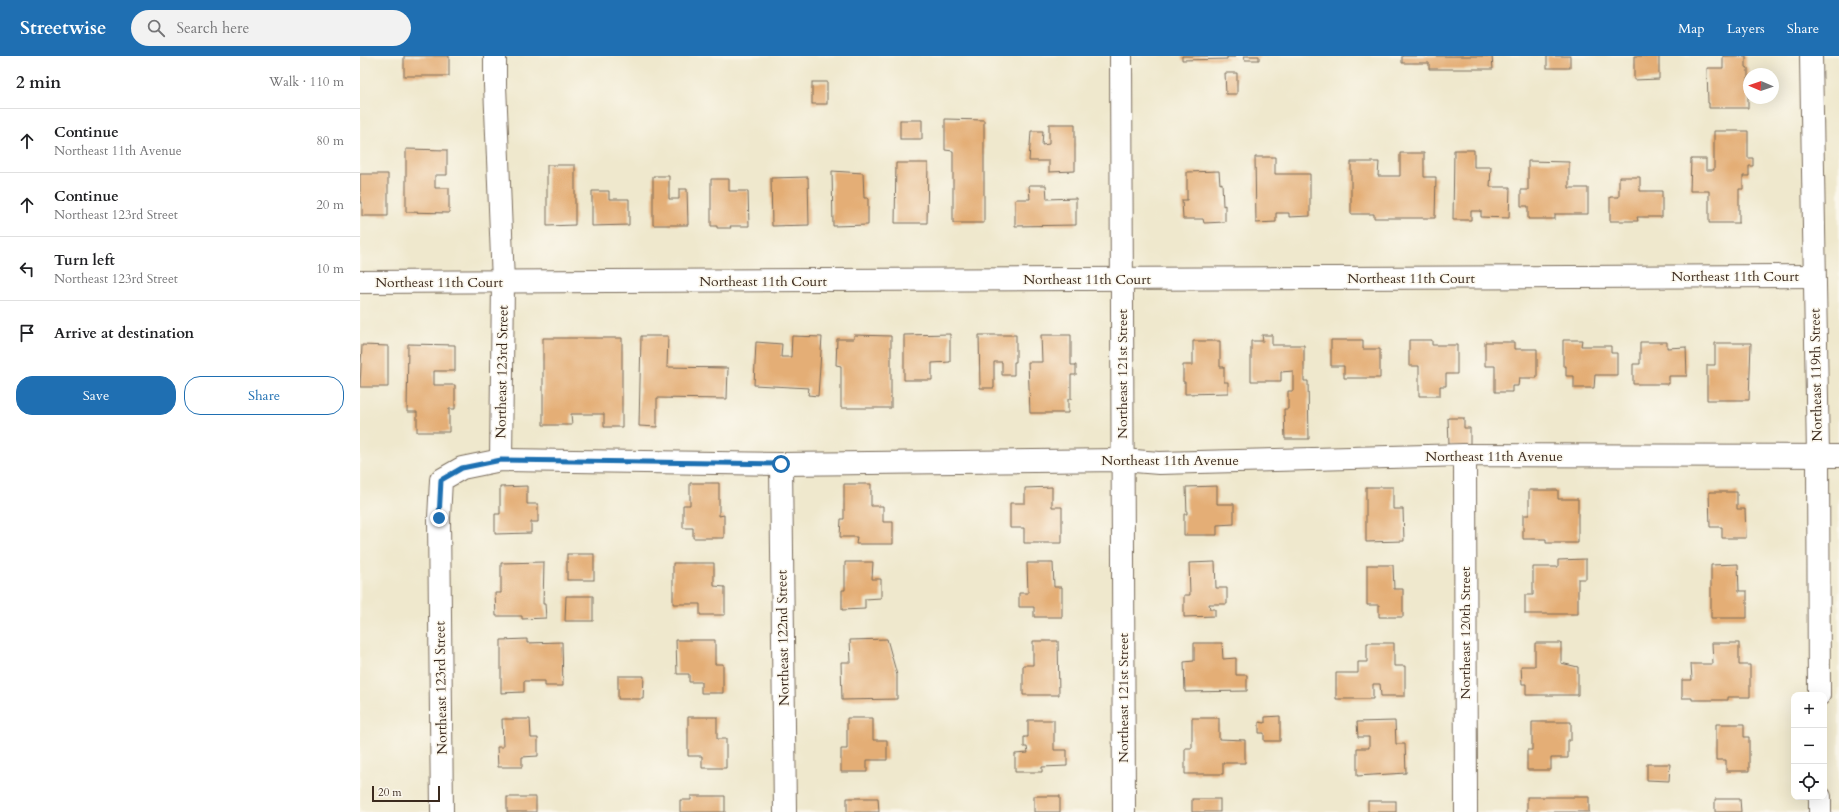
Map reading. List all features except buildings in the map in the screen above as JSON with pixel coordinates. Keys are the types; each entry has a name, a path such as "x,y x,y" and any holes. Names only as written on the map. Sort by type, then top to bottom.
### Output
{"street":[{"name":"Northeast 123rd Street","path":"442,812 439,526 441,480 462,468 501,460 503,282 495,85 496,56"},
{"name":"Northeast 121st Street","path":"1121,56 1124,812"},
{"name":"Northeast 119th Street","path":"1811,56 1814,276 1829,456 1819,692"},
{"name":"Northeast 11th Court","path":"360,282 1814,276"},
{"name":"Northeast 11th Avenue","path":"501,460 781,464 1122,460 1159,463 1464,455 1829,456"},
{"name":"Northeast 120th Street","path":"1464,455 1466,812"},
{"name":"Northeast 122nd Street","path":"781,464 785,812"},
{"path":"1820,800 1820,812"}],"route":[{"path":"439,518 441,480 462,468 501,460 781,464"}]}
